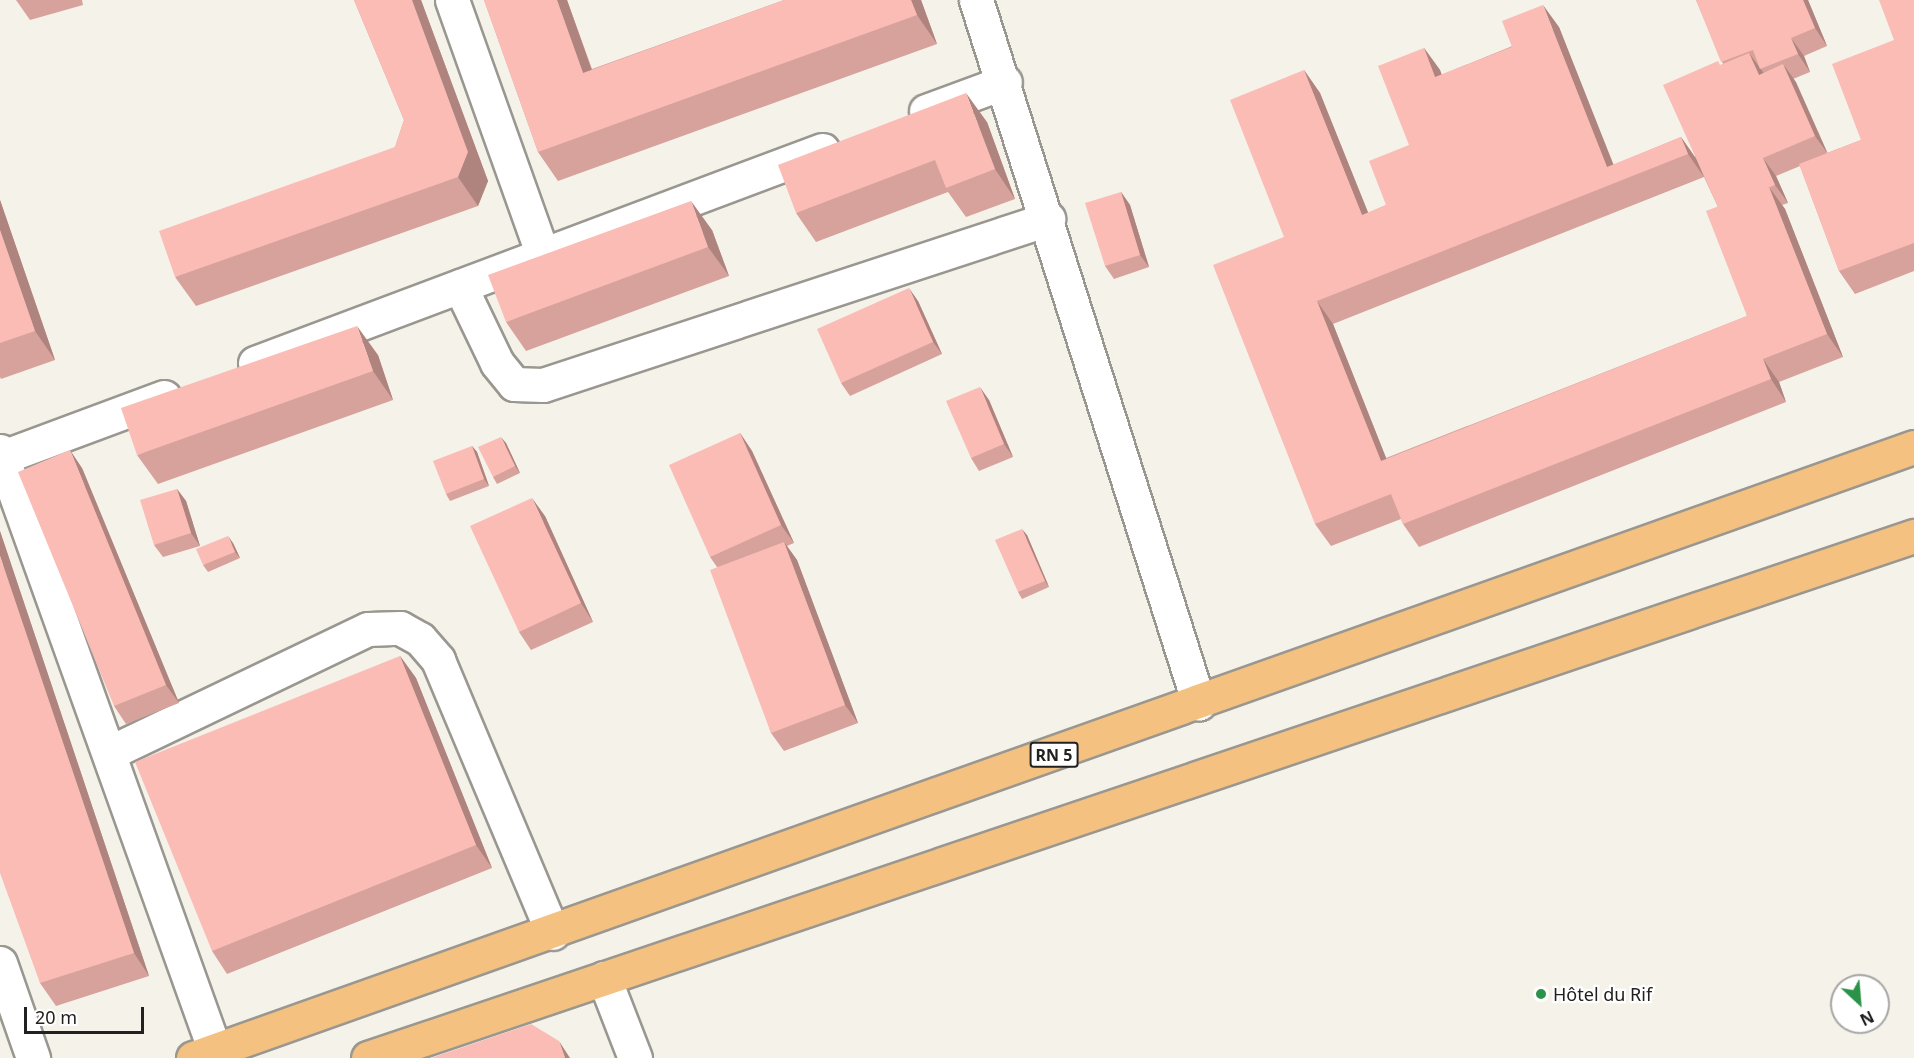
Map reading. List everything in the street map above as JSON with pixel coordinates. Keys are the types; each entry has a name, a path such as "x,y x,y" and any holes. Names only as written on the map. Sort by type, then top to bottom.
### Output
{"main road":[{"name":"RN 5","path":"204,1054 1199,704 1914,447"},
{"path":"368,1058 1914,536"}],"street":[{"path":"452,0 543,255"},
{"path":"976,0 1005,81 1199,704"},
{"path":"895,123 1005,81"},
{"path":"224,374 851,139"},
{"path":"460,286 497,363 514,384 543,385 1048,219"},
{"path":"190,387 1,455 109,753 204,1054"},
{"path":"109,753 369,629 400,628 420,639 438,660 553,933"},
{"path":"0,963 33,1058"},
{"path":"604,978 635,1058"}],"building":[{"path":"354,0 412,0 468,152 458,177 175,277 159,231 395,147 404,120"},
{"path":"484,0 557,0 583,73 784,0 911,0 917,15 538,152"},
{"path":"1696,0 1803,0 1815,28 1791,38 1798,54 1760,69 1753,50 1721,62"},
{"path":"1879,0 1914,0 1914,243 1839,271 1799,164 1861,140 1832,64 1894,40"},
{"path":"1543,5 1607,167 1681,137 1688,154 1317,301 1381,461 1747,316 1706,211 1769,187 1827,334 1763,359 1771,379 1403,524 1391,494 1315,524 1213,265 1284,237 1230,100 1304,70 1362,215 1386,205 1369,161 1409,145 1378,66 1424,48 1435,77 1512,47 1502,21"},
{"path":"1749,53 1759,75 1783,64 1815,136 1763,158 1775,185 1718,207 1663,85 1718,61 1720,65"},
{"path":"966,93 995,169 946,188 935,160 796,213 778,165"},
{"path":"1121,192 1140,255 1105,266 1085,203"},
{"path":"691,201 708,247 506,322 488,275"},
{"path":"0,230 35,331 0,343"},
{"path":"909,288 933,342 841,383 817,329"},
{"path":"357,326 373,371 137,455 121,408"},
{"path":"980,387 1004,444 971,458 946,401"},
{"path":"740,433 781,525 710,557 669,465"},
{"path":"501,437 515,466 493,477 478,447"},
{"path":"472,446 484,479 446,494 433,461"},
{"path":"70,450 166,685 114,706 18,472"},
{"path":"177,489 191,533 154,545 140,500"},
{"path":"532,498 581,603 519,632 470,526"},
{"path":"1022,529 1045,581 1018,592 995,540"},
{"path":"228,536 235,552 203,565 196,549"},
{"path":"784,542 845,705 771,733 710,570"},
{"path":"0,556 134,953 40,983 0,873"},
{"path":"400,656 476,845 212,951 135,762"},
{"path":"531,1024 559,1041 565,1058 431,1058"}],"place":[{"name":"Hôtel du Rif","path":"1541,994"}]}
